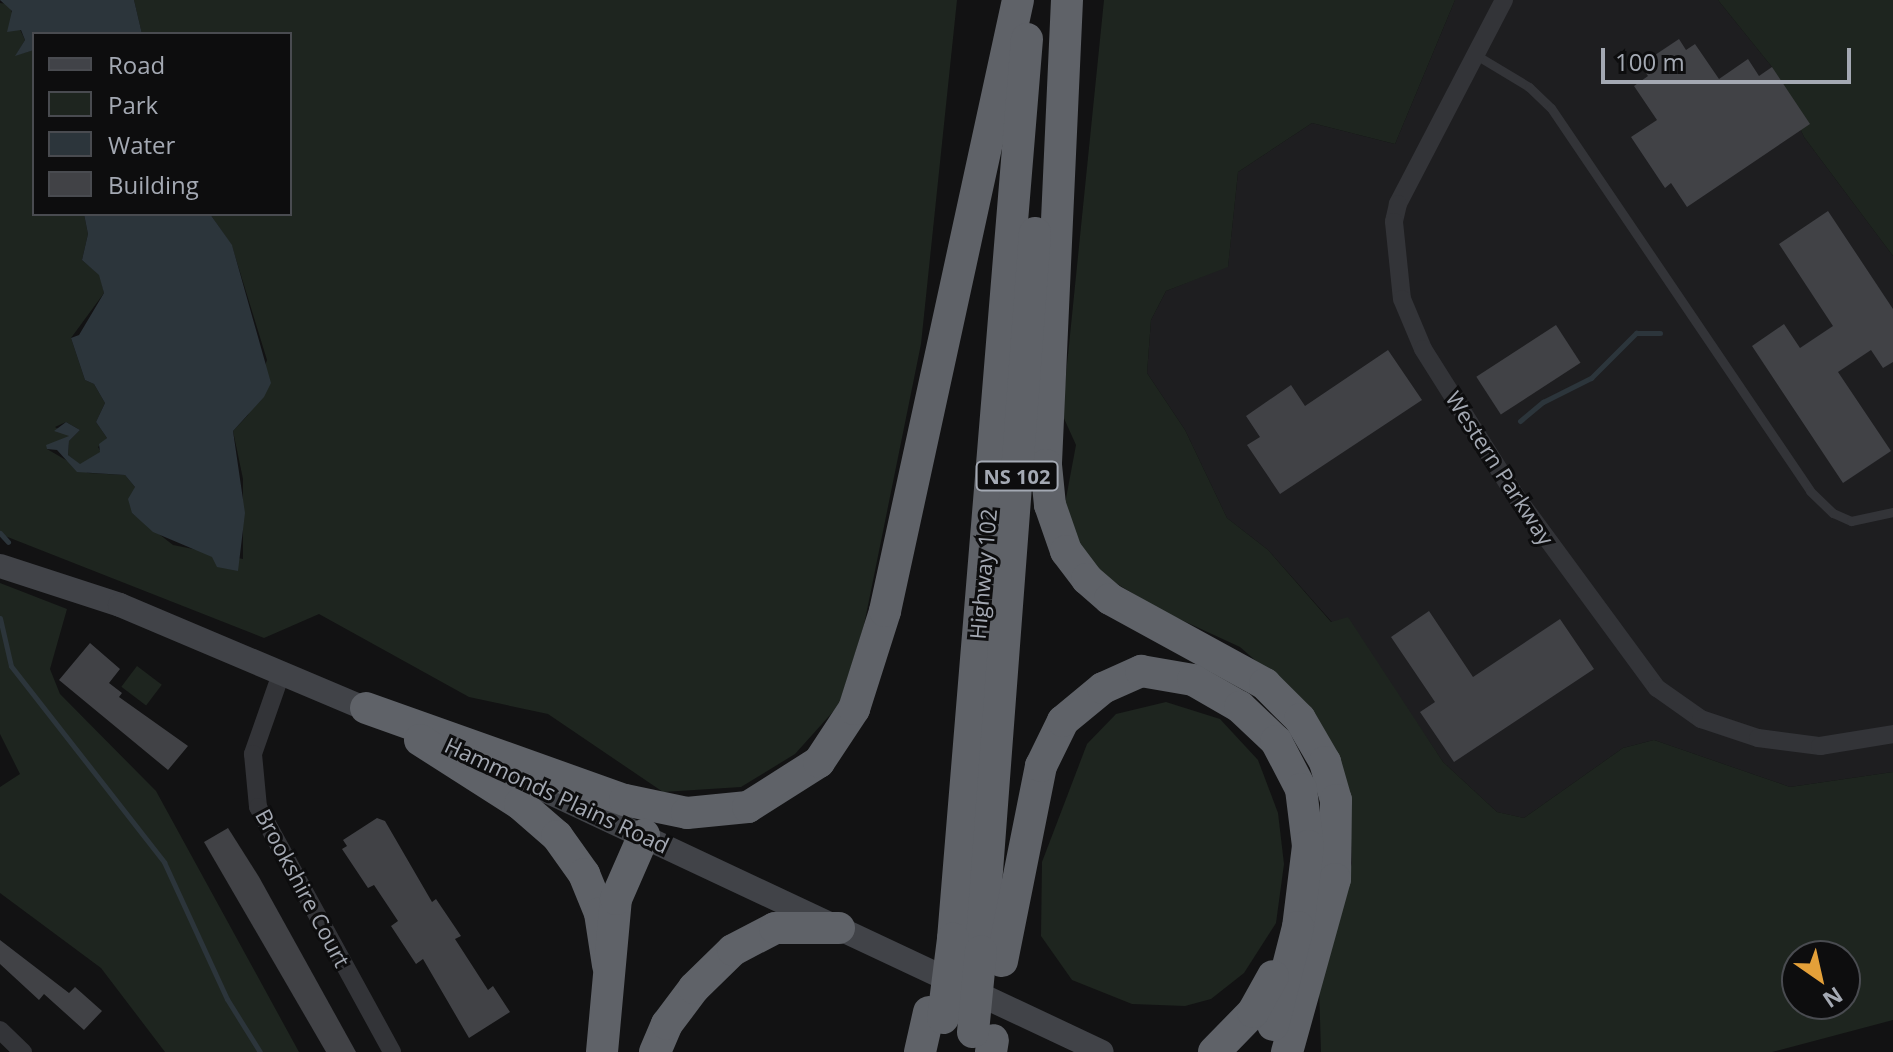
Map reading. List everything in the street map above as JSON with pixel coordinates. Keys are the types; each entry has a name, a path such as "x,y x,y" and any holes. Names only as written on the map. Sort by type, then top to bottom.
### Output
{"highway":[{"path":"373,711 625,800 687,813 748,807 819,762 854,709 885,611 1018,0"},
{"name":"Highway 102","path":"982,1044 969,946 962,829 1030,0"},
{"name":"Highway 102","path":"938,1052 936,1015 969,946 1055,0"},
{"path":"1067,0 1046,474 1052,514 1069,556 1104,594 1257,678 1294,711 1317,745 1336,800 1337,864 1287,1052"},
{"path":"969,946 1041,766 1063,721 1103,688 1141,671 1193,680 1240,707 1276,741 1301,789 1308,846 1298,927 1266,1052"},
{"path":"373,711 520,804 557,836 584,874 600,913 608,965"},
{"path":"602,1052 616,899 626,867 644,835"},
{"path":"1214,1052 1253,1012 1298,927"},
{"path":"655,1052 667,1024 694,988 733,950 775,928 839,928"},
{"path":"1304,992 1307,1052"},
{"path":"920,1052 936,1015"}],"main road":[{"name":"Hammonds Plains Road","path":"0,566 120,605 373,711 644,835 1102,1052"}],"street":[{"name":"Western Parkway","path":"1504,0 1408,178 1394,222 1402,299 1423,349 1515,495 1657,688 1701,719 1758,738 1820,746 1893,734"},
{"name":"Brookshire Court","path":"282,671 253,754 258,807 392,1052"},
{"path":"0,1030 23,1052"}],"lane":[{"path":"1476,55 1529,87 1551,108 1810,491 1833,513 1851,521 1893,512"}],"shaded area":[{"path":"1455,0 1718,0 1772,67 1804,137 1893,256 1893,772 1790,787 1654,740 1623,748 1524,818 1497,812 1443,762 1402,701 1268,550 1227,518 1185,430 1147,373 1151,320 1166,291 1228,266 1238,172 1312,123 1395,144"}],"green space":[{"path":"134,0 957,0 921,344 864,625 839,705 795,754 741,787 663,792 548,714 469,697 319,614 264,638 0,534 0,3 8,4 25,40 16,55 32,51 32,216 84,216 88,234 82,260 100,275 104,293 71,338 85,380 94,384 105,403 96,422 107,438 98,447 101,452 80,465 68,455 69,441 80,430 66,422 55,427 70,436 47,449 88,473 125,475 135,487 132,513 173,545 243,559 243,479 233,431 248,415 267,360 232,246 211,216 292,216 292,32 142,32"},
{"path":"1104,0 1455,0 1395,144 1312,123 1238,172 1228,267 1166,291 1151,320 1147,373 1185,430 1227,518 1268,550 1331,622 1348,617 1443,762 1497,812 1524,818 1623,748 1654,740 1790,787 1893,772 1893,1020 1772,1052 1321,1052 1319,986 1352,863 1349,790 1297,697 1240,647 1162,611 1089,567 1064,509 1076,445 1062,414"},
{"path":"1718,0 1893,0 1893,256 1804,137 1772,67"},
{"path":"0,583 67,609 50,669 60,694 156,791 299,1052 165,1052 101,968 0,893 0,787 20,774 0,734"},
{"path":"137,666 162,685 146,705 121,687"},
{"path":"1166,702 1220,719 1258,760 1278,813 1284,864 1276,923 1244,973 1211,999 1185,1006 1132,1004 1072,980 1041,936 1042,862 1087,744 1116,714"}],"water":[{"path":"0,0 134,0 142,32 32,32 32,51 15,56 25,40 21,30 7,32 12,11"},
{"path":"84,216 211,216 232,245 271,383 264,397 233,431 245,513 238,571 217,567 212,557 153,532 132,513 128,499 135,487 125,475 77,472 57,450 47,449 46,445 69,436 54,431 66,422 80,430 69,441 68,455 80,464 100,452 99,444 107,438 96,422 105,403 94,384 85,380 71,338 79,335 104,293 99,275 82,260 88,234"}],"building":[{"path":"1679,39 1686,50 1695,44 1719,79 1748,59 1759,76 1772,67 1810,124 1687,207 1671,183 1665,188 1631,137 1657,120 1634,86 1648,76 1640,65"},
{"path":"1828,211 1893,309 1893,362 1883,368 1871,350 1838,372 1891,451 1843,483 1752,346 1784,324 1800,348 1833,326 1779,244"},
{"path":"1556,325 1581,363 1501,414 1476,377"},
{"path":"1388,350 1422,400 1280,494 1247,445 1260,437 1246,416 1291,385 1305,406"},
{"path":"1429,611 1473,677 1560,619 1594,669 1454,762 1420,712 1435,702 1391,637"},
{"path":"90,643 120,669 109,683 122,693 119,697 188,746 168,770 59,680"},
{"path":"377,818 385,821 432,902 436,899 461,936 455,939 488,990 493,986 510,1012 469,1038 423,959 416,964 391,926 398,921 374,885 368,888 342,849 347,846 343,840"},
{"path":"228,828 259,877 356,1052 326,1052 204,842"},
{"path":"0,940 69,993 75,987 102,1011 84,1030 44,994 39,1000 0,964"}],"waterway":[{"path":"1520,421 1543,402 1591,378 1636,333 1660,333"},
{"path":"0,533 8,542"},
{"path":"0,618 11,666 164,862 227,999 260,1052"}]}
